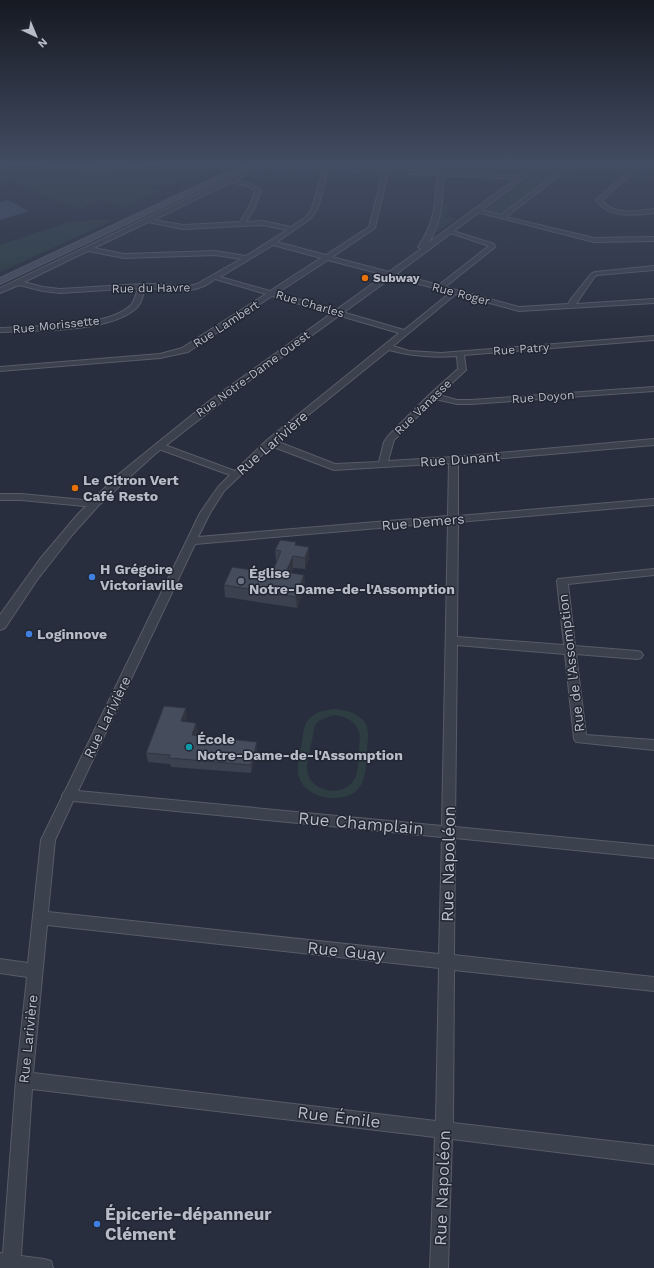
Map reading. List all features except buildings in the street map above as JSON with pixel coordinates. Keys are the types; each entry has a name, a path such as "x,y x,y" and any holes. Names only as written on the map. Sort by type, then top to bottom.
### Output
{"main road":[{"path":"0,275 117,221"},
{"path":"0,281 129,221"}],"street":[{"path":"0,291 145,221"},
{"path":"153,221 183,227 270,224 294,229"},
{"name":"Rue du Havre","path":"17,282 43,289 60,291 142,286 194,288 272,244 304,221"},
{"name":"Rue Lambert","path":"0,368 160,356 180,352 202,340 274,294 372,228 375,221"},
{"path":"419,252 433,230 436,221"},
{"name":"Rue Notre-Dame Ouest","path":"0,625 50,555 95,504 159,446 191,419 254,372 339,312 462,221"},
{"path":"515,221 594,240 654,239"},
{"path":"440,288 488,250 492,245 448,231"},
{"name":"Rue Roger","path":"272,244 520,309 654,301"},
{"path":"86,249 124,256 214,253 247,258"},
{"path":"571,306 573,300 593,275 597,273 654,268"},
{"name":"Rue Charles","path":"214,277 339,312 406,333"},
{"name":"Rue Morissette","path":"0,330 81,324 120,316 133,307 142,286"},
{"name":"Rue Larivière","path":"6,1263 39,918 48,840 68,795 211,503 221,489 270,442 455,292"},
{"name":"Rue Patry","path":"388,347 409,353 426,355 654,338"},
{"name":"Rue Vanasse","path":"382,464 388,442 391,438 433,396 462,370 460,353"},
{"name":"Rue Doyon","path":"433,396 457,402 471,402 654,389"},
{"name":"Rue Dunant","path":"270,442 334,466 342,467 454,460 654,442"},
{"path":"159,446 236,474"},
{"name":"Rue Napoléon","path":"439,1268 444,1130 454,460"},
{"path":"0,497 21,497 95,504"},
{"name":"Rue Demers","path":"192,541 654,502"},
{"name":"Rue de l'Assomption","path":"654,572 562,581 580,739 654,745"},
{"path":"451,641 637,655"},
{"name":"Rue Champlain","path":"68,795 654,852"},
{"name":"Rue Guay","path":"39,918 654,984"},
{"path":"0,966 35,971"},
{"name":"Rue Émile","path":"24,1080 654,1155"},
{"path":"6,1263 44,1268"}],"shaded area":[{"path":"111,221 0,272 0,245 68,222"},
{"path":"439,221 453,221 435,233"},
{"path":"335,709 354,713 363,720 367,726 368,738 366,767 362,783 358,790 343,797 327,798 310,792 302,784 299,779 298,762 303,733 308,720 322,711","holes":["334,715 351,720 359,730 359,758 356,775 350,785 343,789 334,791 318,787 312,782 308,774 307,765 315,725 320,720"]}],"place":[{"name":"Subway","path":"365,278"},
{"name":"Le Citron Vert Café Resto","path":"75,488"},
{"name":"H Grégoire Victoriaville","path":"92,577"},
{"name":"Église Notre-Dame-de-l'Assomption","path":"241,581"},
{"name":"Loginnove","path":"29,634"},
{"name":"École Notre-Dame-de-l'Assomption","path":"189,747"},
{"name":"Épicerie-dépanneur Clément","path":"97,1224"}]}
